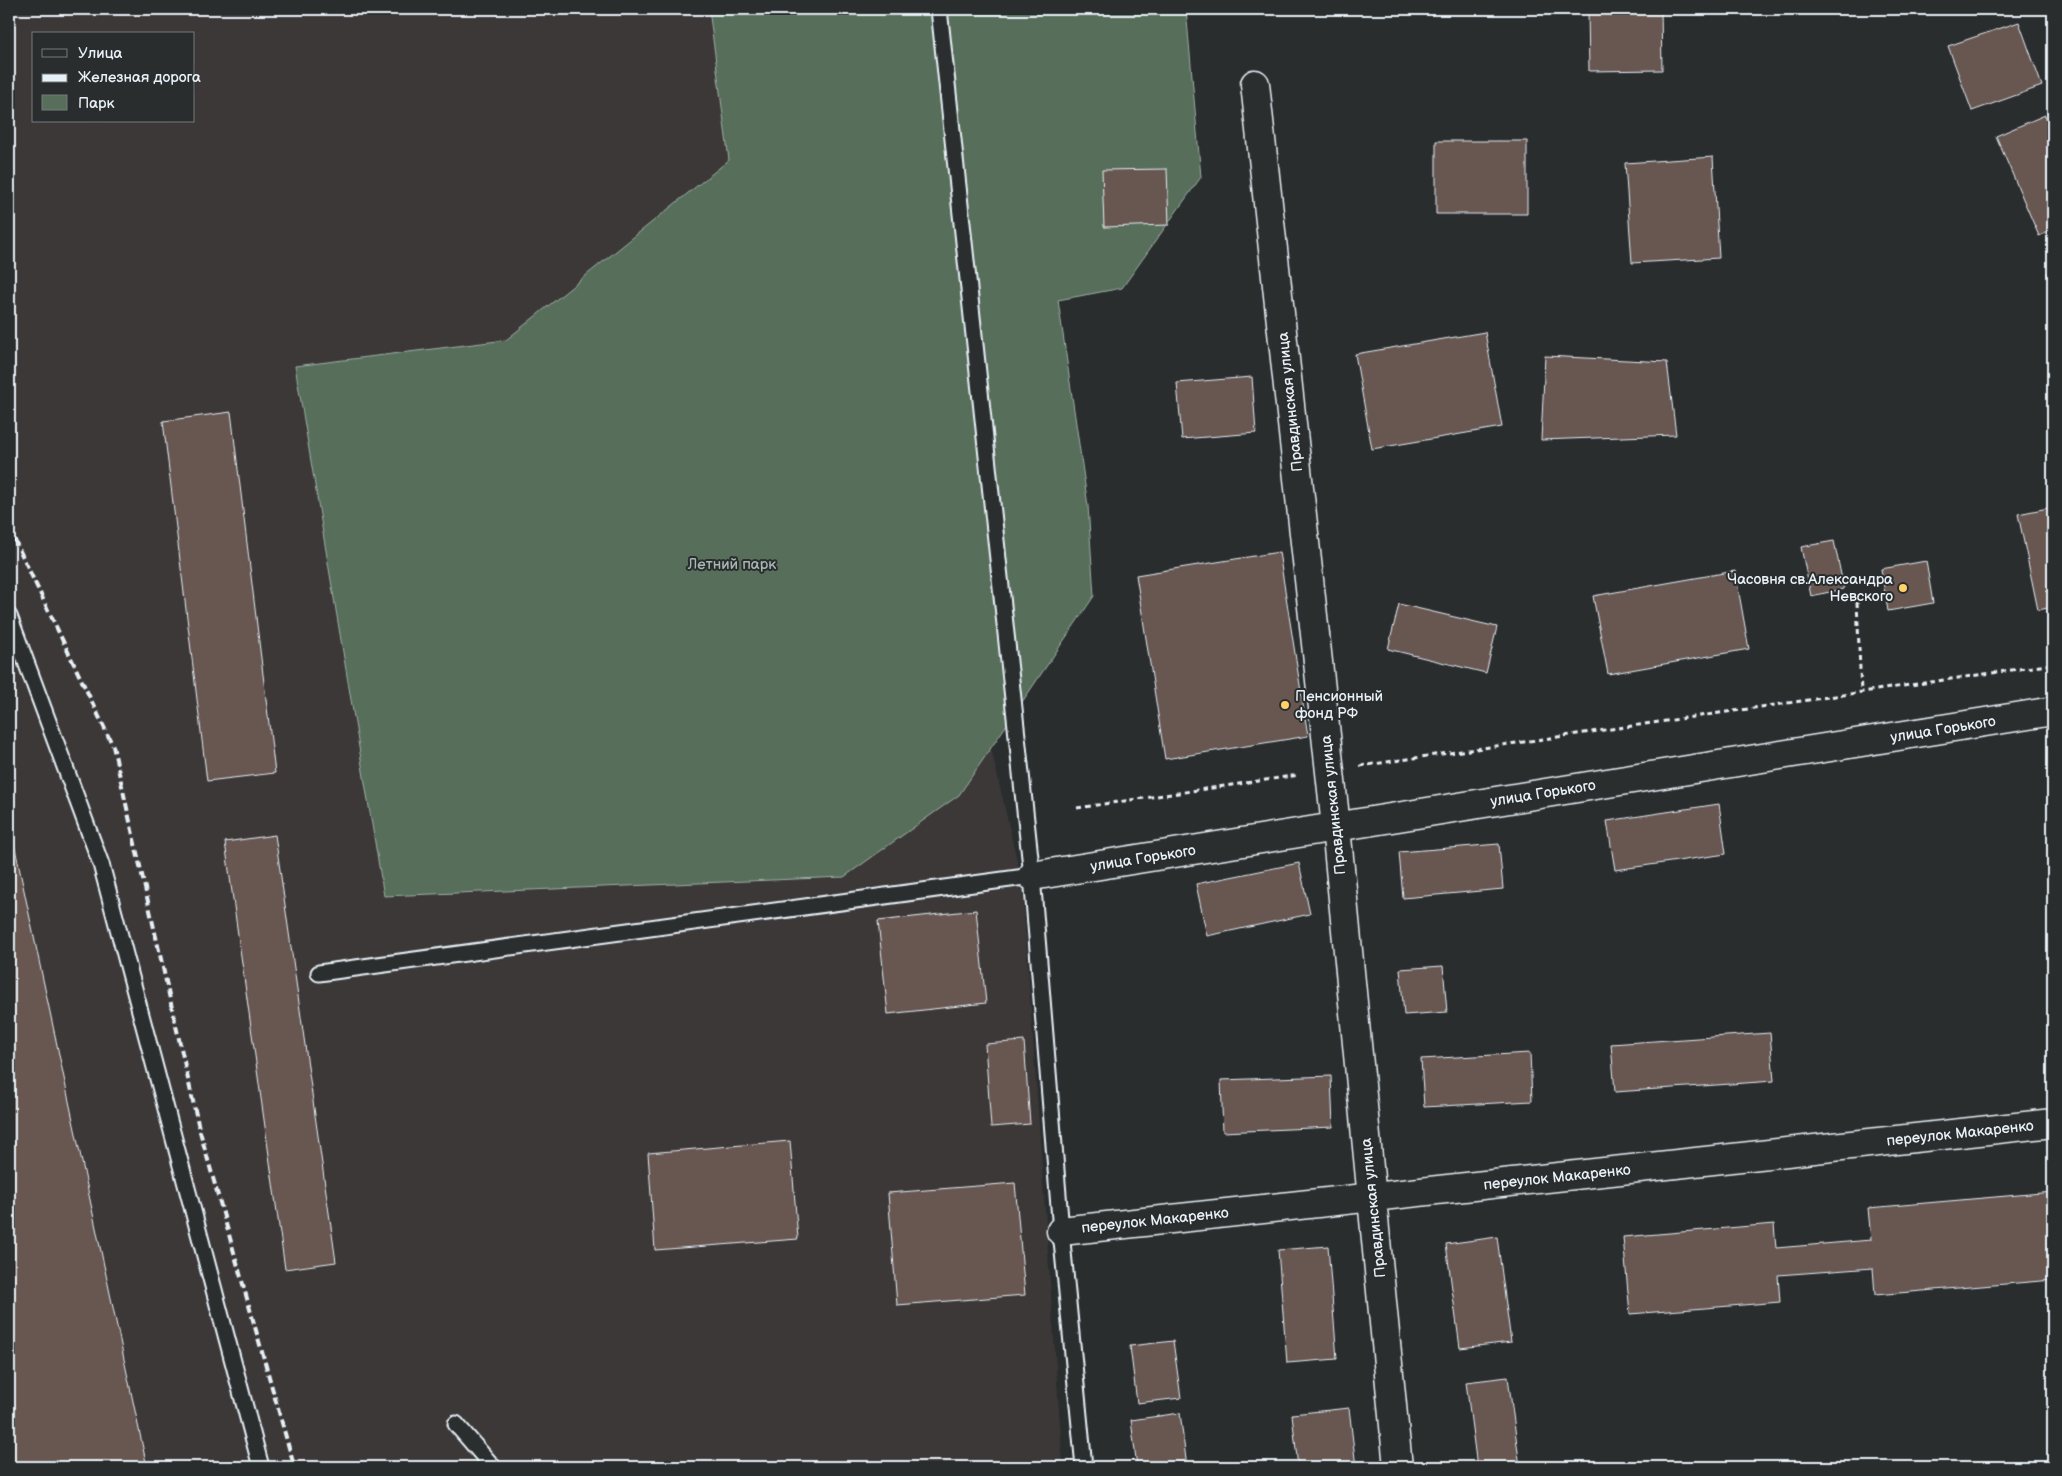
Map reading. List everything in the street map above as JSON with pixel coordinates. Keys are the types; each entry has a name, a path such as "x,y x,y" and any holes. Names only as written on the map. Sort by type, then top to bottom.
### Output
{"street":[{"name":"Правдинская улица","path":"1255,84 1336,827 1398,1467"},
{"name":"улица Горького","path":"1032,876 2053,711"},
{"name":"переулок Макаренко","path":"1061,1230 2053,1123"}],"lane":[{"path":"940,9 1032,876 1061,1230 1084,1467"},
{"path":"9,616 101,864 260,1467"},
{"path":"319,973 1032,876"},
{"path":"456,1424 493,1467"}],"path":[{"path":"1857,602 1860,692"},
{"path":"1077,808 2053,664"}],"shaded area":[{"path":"9,9 821,9 1022,883 1063,1467 9,1467"}],"green space":[{"name":"Летний парк","path":"709,9 1186,9 1201,177 1122,288 1058,300 1088,506 1094,596 959,795 844,877 384,896 295,366 506,340 729,160"}],"building":[{"path":"1588,9 1661,9 1662,70 1589,71"},
{"path":"2019,22 2042,86 1972,111 1948,46"},
{"path":"2045,115 2053,135 2053,230 2039,236 1996,136"},
{"path":"1436,141 1527,141 1527,214 1436,214"},
{"path":"1713,157 1719,258 1632,263 1625,163"},
{"path":"1167,169 1169,225 1104,227 1102,170"},
{"path":"2053,271 2053,292 2047,273"},
{"path":"1485,332 1502,427 1372,449 1355,354"},
{"path":"1545,356 1667,362 1676,435 1541,440"},
{"path":"1252,377 1256,433 1182,439 1177,383"},
{"path":"231,412 275,773 207,781 163,421"},
{"path":"2053,507 2053,607 2038,610 2018,514"},
{"path":"1834,541 1844,589 1811,596 1801,547"},
{"path":"1279,552 1308,736 1165,759 1136,575"},
{"path":"1926,561 1933,603 1888,611 1881,569"},
{"path":"1735,571 1749,649 1608,674 1593,596"},
{"path":"1399,604 1497,627 1486,673 1388,649"},
{"path":"1719,804 1726,854 1615,870 1607,821"},
{"path":"9,820 147,1467 9,1467"},
{"path":"275,835 336,1262 285,1269 225,842"},
{"path":"1499,844 1503,889 1403,898 1399,852"},
{"path":"1299,863 1310,914 1207,936 1196,884"},
{"path":"976,910 986,1003 888,1014 878,921"},
{"path":"1443,966 1447,1012 1404,1015 1400,969"},
{"path":"1770,1033 1774,1081 1615,1092 1611,1044"},
{"path":"1024,1041 1030,1124 991,1127 985,1044"},
{"path":"1530,1053 1532,1101 1424,1107 1421,1059"},
{"path":"1331,1076 1333,1127 1223,1132 1221,1080"},
{"path":"790,1141 798,1239 655,1250 648,1153"},
{"path":"1015,1183 1025,1295 897,1305 888,1193"},
{"path":"2053,1192 2053,1280 1875,1295 1873,1268 1778,1275 1780,1302 1630,1314 1623,1237 1774,1224 1776,1248 1871,1240 1868,1208"},
{"path":"1497,1237 1511,1342 1460,1348 1446,1244"},
{"path":"1328,1246 1337,1359 1287,1363 1278,1250"},
{"path":"1173,1341 1181,1398 1137,1403 1130,1346"},
{"path":"1508,1377 1520,1467 1477,1467 1466,1382"},
{"path":"1349,1408 1356,1467 1298,1467 1292,1414"},
{"path":"1180,1413 1187,1467 1137,1467 1131,1420"}],"railway":[{"path":"9,528 113,746 199,1128 293,1462 297,1467"}],"place":[{"name":"Часовня св.Александра Невского","path":"1903,588"},
{"name":"Пенсионный фонд РФ","path":"1285,705"}]}
